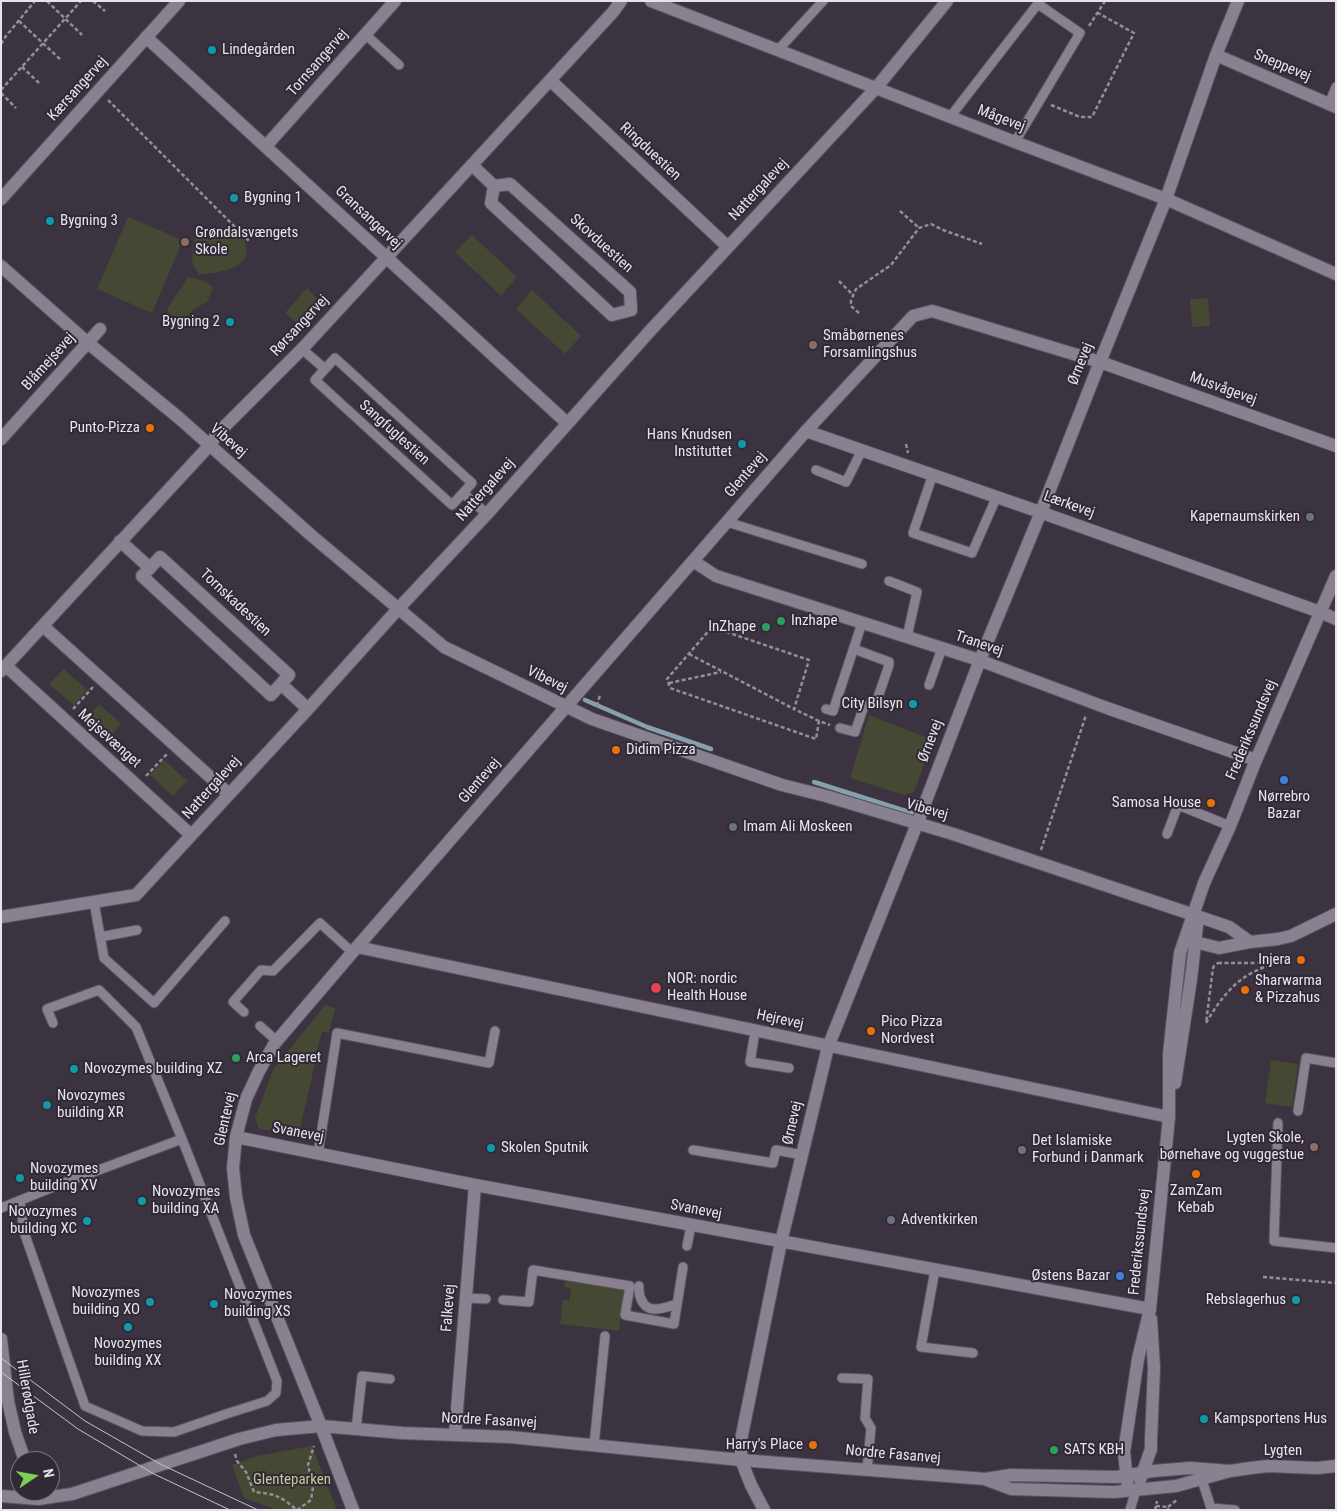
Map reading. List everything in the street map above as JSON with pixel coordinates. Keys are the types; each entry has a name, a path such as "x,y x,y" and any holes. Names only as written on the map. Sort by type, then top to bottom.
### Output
{"street":[{"name":"Kærsangervej","path":"1,199 179,1"},
{"name":"Tornsangervej","path":"266,146 395,1"},
{"name":"Rørsangervej","path":"4,669 209,446 218,433 302,349 613,12 621,1"},
{"name":"Mågevej","path":"651,1 1166,199 1336,274"},
{"name":"Nattergalevej","path":"1,917 136,895 487,514 649,332 876,88 947,1"},
{"name":"Ørnevej","path":"764,1510 741,1460 741,1440 782,1242 828,1047 980,660 1166,199 1216,55 1238,1"},
{"name":"Gransangervej","path":"146,37 567,422"},
{"name":"Sneppevej","path":"1216,55 1332,105"},
{"name":"Ringduestien","path":"550,80 728,247"},
{"path":"472,165 494,186"},
{"name":"Skovduestien","path":"510,184 630,292 631,310 612,315 491,203 494,186 510,184"},
{"name":"Vibevej","path":"1,266 88,343 179,418 209,446 444,647 592,720 782,785 826,796 1037,862 1194,919 1229,927 1250,942"},
{"name":"Glentevej","path":"353,1510 244,1235 236,1197 233,1168 236,1138 246,1099 259,1071 277,1041 806,431 913,316 932,311 1100,362"},
{"name":"Blåmejsevej","path":"1,439 100,329"},
{"name":"Musvågevej","path":"1100,362 1336,446"},
{"name":"Lærkevej","path":"806,431 1041,512 1320,612 1336,620"},
{"path":"120,541 150,568 142,576 272,695 281,684 308,709"},
{"name":"Tornskadestien","path":"150,568 160,557 289,675 281,684"},
{"name":"Tranevej","path":"693,561 716,576 980,660 1090,702 1256,760"},
{"name":"Frederikssundsvej","path":"1150,1309 1154,1368 1152,1440 1148,1472 1132,1490 1122,1476 1124,1452 1138,1359 1150,1309 1168,1117 1170,1054 1179,958 1194,919 1204,883 1336,576"},
{"path":"42,626 229,794"},
{"name":"Mejsevænget","path":"4,669 64,720 191,835"},
{"path":"1194,919 1190,932 1195,942 1219,948 1291,936 1336,914"},
{"name":"Frederikssundsvej","path":"1168,1117 1180,1055 1195,942"},
{"name":"Hejrevej","path":"354,950 1168,1117"},
{"name":"Svanevej","path":"236,1138 474,1185 1150,1309"},
{"name":"Falkevej","path":"455,1434 474,1185"},
{"name":"Hillerødgade","path":"1,1339 8,1401 22,1451"},
{"name":"Nordre Fasanvej","path":"60,1496 72,1494 231,1441 276,1430 321,1426 402,1433 510,1436 741,1460 985,1479 1011,1475 1122,1476 1148,1472"},
{"name":"Lygten","path":"1132,1490 1176,1486 1230,1471 1268,1466 1317,1468 1336,1466"},
{"name":"Lygten","path":"1148,1472 1190,1468 1230,1471"},
{"name":"Nordre Fasanvej","path":"985,1479 1011,1489 1114,1492 1132,1490"}],"lane":[{"path":"778,50 823,1"},
{"path":"950,117 1039,2 1080,33 1014,142"},
{"path":"365,34 399,65"},
{"path":"1332,105 1336,87"},
{"path":"302,349 324,370"},
{"name":"Sangfuglestien","path":"335,358 472,483 452,505 315,380 324,370 335,358"},
{"path":"816,470 846,482 862,450"},
{"path":"933,474 914,533 972,552 996,496"},
{"path":"463,493 487,514"},
{"path":"727,522 862,564"},
{"path":"889,581 917,592 907,637"},
{"path":"826,709 833,711 862,623"},
{"path":"929,685 942,648"},
{"path":"840,728 855,732 864,706 876,703 889,665 889,662 854,649"},
{"path":"1167,834 1178,805 1230,826"},
{"path":"94,902 104,958 154,1003 225,921"},
{"path":"244,1012 233,1002 261,970 273,971 320,923 354,950"},
{"path":"100,937 137,930"},
{"path":"20,1201 24,1232 85,1406 142,1431 174,1432 267,1402 276,1393 277,1381 136,1027 100,990 47,1009 53,1023"},
{"path":"260,1026 277,1041"},
{"path":"318,1154 337,1033 489,1064 495,1031"},
{"path":"755,1032 750,1062 789,1068"},
{"path":"1298,1111 1306,1058 1336,1063"},
{"path":"1278,1123 1274,1240 1336,1248"},
{"path":"1,1208 182,1139"},
{"path":"693,1150 773,1163 776,1150 802,1155"},
{"path":"687,1246 691,1225"},
{"path":"503,1300 529,1302 533,1270 630,1286 625,1315 674,1324 683,1267"},
{"path":"935,1270 921,1347 973,1354"},
{"path":"638,1286 641,1300 647,1307 655,1309 677,1304"},
{"path":"466,1298 486,1299"},
{"path":"594,1445 605,1336"},
{"path":"356,1429 362,1376 390,1380"},
{"path":"842,1378 868,1379 865,1418 871,1428 867,1470"},
{"path":"1202,1480 1211,1509 1235,1510"},
{"path":"1130,1510 1132,1490"}],"path":[{"path":"1,44 35,1"},
{"path":"47,1 82,34"},
{"path":"16,108 2,90 81,1"},
{"path":"94,1 105,11"},
{"path":"1080,33 1089,28 1105,1"},
{"path":"1040,100 1080,117 1092,117 1134,33 1098,13"},
{"path":"19,21 61,60"},
{"path":"22,67 39,83"},
{"path":"98,90 250,242"},
{"path":"900,211 919,228"},
{"path":"859,313 851,306 851,300 856,289 891,265 919,228 931,224 982,244"},
{"path":"839,282 853,295"},
{"path":"794,709 809,660 712,627 667,679 670,688 816,739 819,721"},
{"path":"689,654 794,709 819,721 840,728"},
{"path":"669,684 722,671"},
{"path":"64,720 101,678"},
{"path":"599,699 600,695"},
{"path":"1037,862 1090,702"},
{"path":"137,786 175,745"},
{"path":"1218,963 1219,948"},
{"path":"1193,962 1213,968"},
{"path":"1273,962 1234,986 1206,1022 1213,968 1218,963 1273,962"},
{"path":"1263,1277 1336,1283"},
{"path":"231,1441 238,1461 246,1472 254,1492 285,1499 297,1510 311,1500 314,1487 308,1465 321,1426"},
{"path":"1156,1506 1168,1507 1168,1510"}],"green space":[{"path":"128,217 183,240 152,313 97,289"},
{"path":"230,232 245,240 246,256 243,261 226,270 199,274 192,263 194,241 200,235"},
{"path":"472,235 517,277 501,296 455,252"},
{"path":"188,277 205,281 213,288 207,302 193,309 184,318 170,315 167,309"},
{"path":"307,288 321,303 300,326 285,313"},
{"path":"532,290 581,336 565,354 516,309"},
{"path":"1208,298 1210,326 1192,327 1190,299"},
{"path":"64,669 87,690 74,705 49,684"},
{"path":"99,704 121,724 112,734 90,715"},
{"path":"869,715 933,740 914,792 904,795 850,778"},
{"path":"164,760 187,781 173,796 150,775"},
{"path":"325,1005 335,1008 329,1033 322,1031 299,1134 259,1129 255,1118 273,1070"},
{"path":"1271,1060 1298,1064 1292,1107 1265,1103"},
{"path":"565,1281 624,1289 619,1331 560,1324 563,1300 569,1301 571,1289 564,1287"},
{"name":"Glenteparken","path":"312,1446 337,1510 277,1510 244,1498 232,1465 257,1456"}],"waterway":[{"path":"585,700 647,727 711,749"},
{"path":"814,782 912,813"}],"tram line":[{"path":"1,1358 85,1421 162,1465 258,1510"},
{"path":"1,1372 78,1429 154,1474 230,1510"}],"place":[{"name":"Lindegården","path":"212,50"},
{"name":"Bygning 1","path":"234,198"},
{"name":"Bygning 3","path":"50,221"},
{"name":"Grøndalsvængets Skole","path":"185,242"},
{"name":"Bygning 2","path":"230,322"},
{"name":"Småbørnenes Forsamlingshus","path":"813,345"},
{"name":"Punto-Pizza","path":"150,428"},
{"name":"Hans Knudsen Instituttet","path":"742,444"},
{"name":"Kapernaumskirken","path":"1310,517"},
{"name":"Inzhape","path":"781,621"},
{"name":"InZhape","path":"766,627"},
{"name":"City Bilsyn","path":"913,704"},
{"name":"Didim Pizza","path":"616,750"},
{"name":"Nørrebro Bazar","path":"1284,780"},
{"name":"Samosa House","path":"1211,803"},
{"name":"Imam Ali Moskeen","path":"733,827"},
{"name":"Injera","path":"1301,960"},
{"name":"NOR: nordic Health House","path":"656,988"},
{"name":"Sharwarma & Pizzahus","path":"1245,990"},
{"name":"Pico Pizza Nordvest","path":"871,1031"},
{"name":"Arca Lageret","path":"236,1058"},
{"name":"Novozymes building XZ","path":"74,1069"},
{"name":"Novozymes building XR","path":"47,1105"},
{"name":"Lygten Skole, børnehave og vuggestue","path":"1314,1147"},
{"name":"Skolen Sputnik","path":"491,1148"},
{"name":"Det Islamiske Forbund i Danmark","path":"1022,1150"},
{"name":"ZamZam Kebab","path":"1196,1174"},
{"name":"Novozymes building XV","path":"20,1178"},
{"name":"Novozymes building XA","path":"142,1201"},
{"name":"Adventkirken","path":"891,1220"},
{"name":"Novozymes building XC","path":"87,1221"},
{"name":"Østens Bazar","path":"1120,1276"},
{"name":"Rebslagerhus","path":"1296,1300"},
{"name":"Novozymes building XO","path":"150,1302"},
{"name":"Novozymes building XS","path":"214,1304"},
{"name":"Novozymes building XX","path":"128,1327"},
{"name":"Kampsportens Hus","path":"1204,1419"},
{"name":"Harry's Place","path":"813,1445"},
{"name":"SATS KBH","path":"1054,1450"}]}
